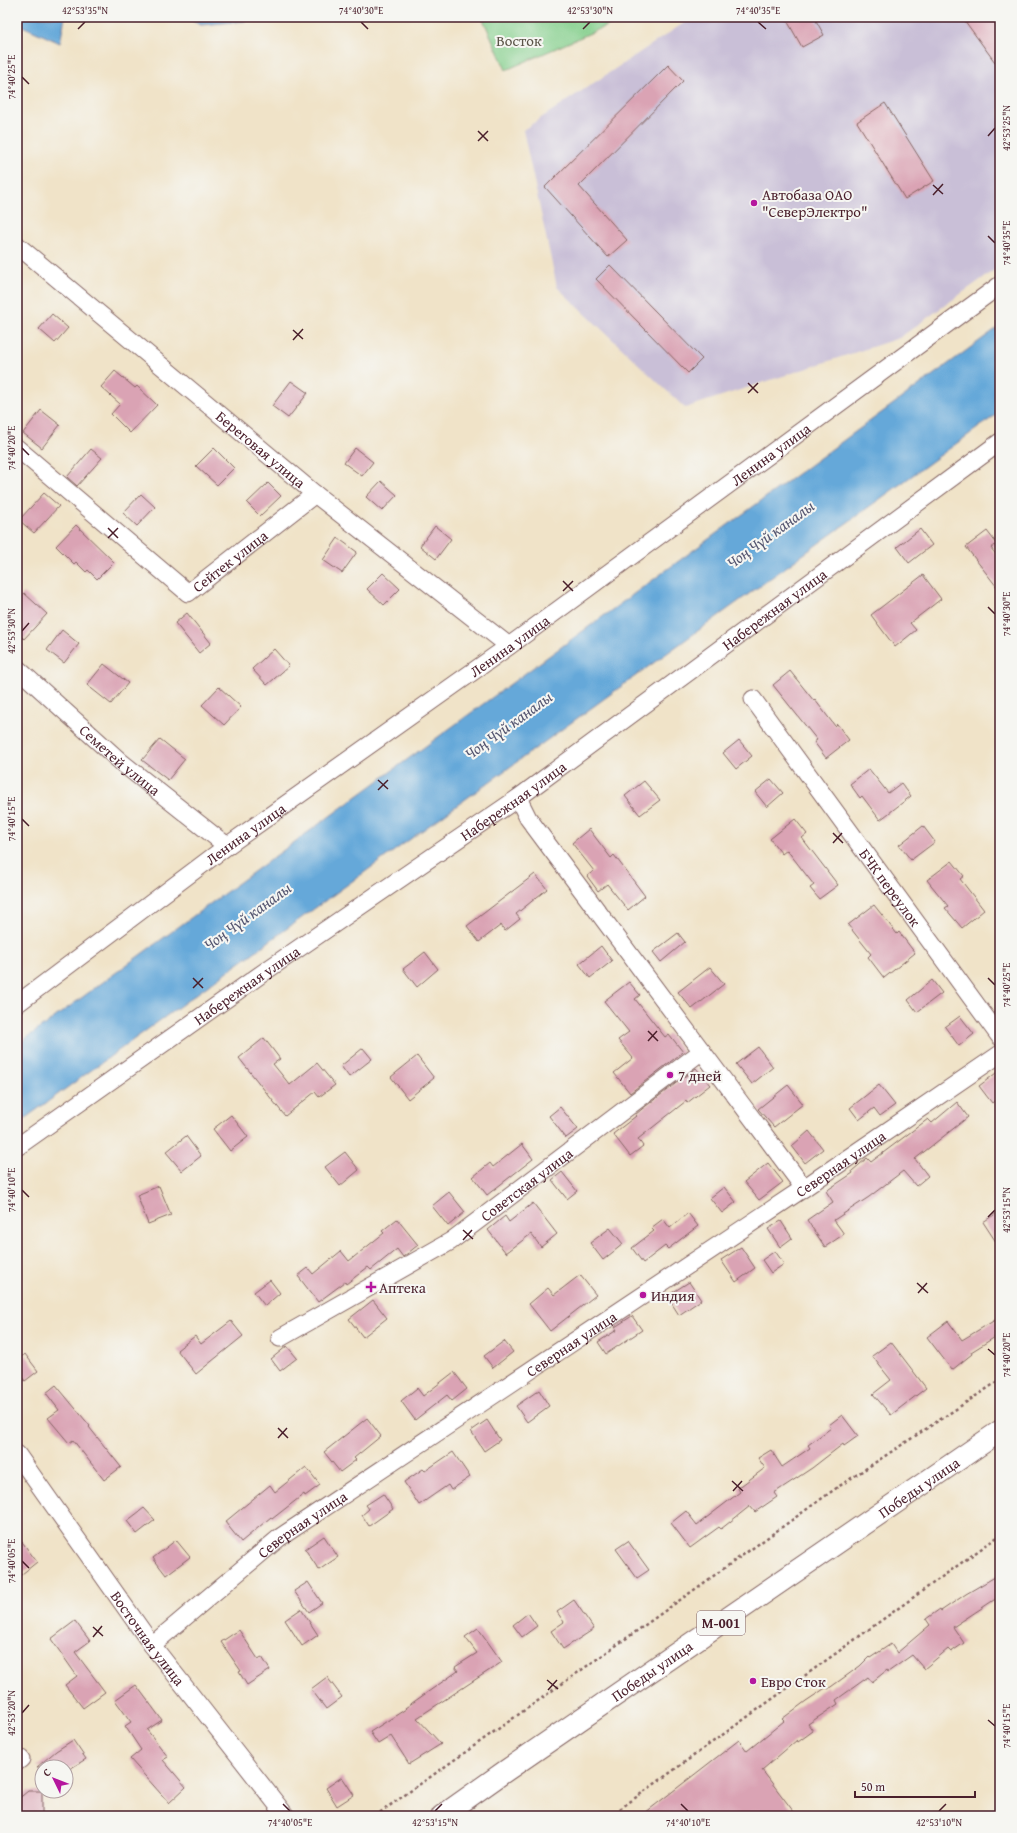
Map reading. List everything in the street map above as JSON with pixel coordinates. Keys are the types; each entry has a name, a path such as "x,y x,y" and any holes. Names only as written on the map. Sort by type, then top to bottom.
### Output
{"main road":[{"name":"Победы улица","path":"442,1816 1000,1431"}],"street":[{"name":"Береговая улица","path":"17,245 315,494 509,646"},
{"name":"Ленина улица","path":"17,1004 227,846 509,646 1000,285"},
{"name":"Набережная улица","path":"17,1147 267,970 518,798 1000,442"},
{"name":"Сейтек улица","path":"17,448 188,593 315,494"},
{"name":"Семетей улица","path":"17,668 121,762 227,846"},
{"name":"БЧК переулок","path":"753,699 1000,1037"},
{"path":"518,798 528,818 804,1188"},
{"name":"Советская улица","path":"280,1338 451,1241 702,1051"},
{"name":"Северная улица","path":"152,1645 279,1538 804,1188 1000,1054"},
{"name":"Восточная улица","path":"17,1454 152,1645 286,1816"}],"path":[{"path":"374,1816 838,1487 1000,1380"},
{"path":"610,1816 1000,1535"}],"shaded area":[{"name":"Автобаза ОАО \"СеверЭлектро\"","path":"693,17 1000,17 1000,266 899,338 685,408 557,287 523,130"}],"green space":[{"name":"Восток","path":"482,17 627,17 506,70"}],"water":[{"path":"17,17 65,17 60,43 18,24"},
{"path":"184,17 249,17 245,21 201,25"},
{"name":"Чоң Чүй каналы","path":"1000,326 1000,412 17,1124 17,1045"}],"building":[{"path":"785,17 814,17 824,35 802,47"},
{"path":"962,17 1000,17 1000,69"},
{"path":"668,65 683,81 579,186 627,240 608,257 545,187"},
{"path":"885,103 934,181 905,199 857,122"},
{"path":"610,265 702,359 688,373 596,279"},
{"path":"52,314 68,328 55,343 39,329"},
{"path":"115,371 135,388 137,386 157,405 130,433 111,414 120,404 101,387"},
{"path":"291,381 308,393 288,418 272,406"},
{"path":"41,410 60,425 42,448 23,433"},
{"path":"214,448 234,468 217,485 196,466"},
{"path":"355,448 373,462 362,476 344,463"},
{"path":"91,449 102,458 77,486 67,477"},
{"path":"381,481 397,495 382,511 366,497"},
{"path":"268,483 281,496 260,516 247,503"},
{"path":"44,493 59,506 34,533 19,520"},
{"path":"141,494 155,507 137,526 123,513"},
{"path":"76,525 114,562 97,579 88,570 86,572 76,562 74,564 56,546"},
{"path":"435,526 451,539 436,559 420,546"},
{"path":"920,529 932,545 909,563 897,547"},
{"path":"987,531 997,544 991,548 1000,560 1000,591 966,547"},
{"path":"338,538 357,552 342,573 323,560"},
{"path":"383,573 400,589 384,605 367,589"},
{"path":"923,575 941,599 910,623 916,630 895,647 871,615"},
{"path":"24,593 47,614 24,639 17,632 17,600"},
{"path":"187,613 211,643 199,653 175,623"},
{"path":"62,630 79,644 64,663 47,650"},
{"path":"274,649 289,666 267,685 252,669"},
{"path":"104,664 128,683 111,704 87,685"},
{"path":"790,671 835,726 837,724 849,740 826,758 814,742 817,740 773,685"},
{"path":"219,687 241,707 224,725 202,705"},
{"path":"160,739 185,759 168,780 142,760"},
{"path":"739,740 752,756 736,769 723,753"},
{"path":"869,769 888,793 901,783 911,796 880,820 862,796 860,798 850,784"},
{"path":"771,779 783,793 767,807 755,792"},
{"path":"644,781 660,800 640,815 625,796"},
{"path":"795,819 807,834 802,838 838,885 819,899 810,888 814,885 787,850 782,854 770,839"},
{"path":"923,826 935,842 911,860 899,845"},
{"path":"589,829 611,858 614,855 645,896 628,910 607,884 598,891 587,876 594,871 572,843"},
{"path":"952,861 964,876 960,879 984,910 962,928 945,908 948,906 927,880"},
{"path":"535,874 547,889 516,914 520,919 505,931 501,925 479,942 467,926"},
{"path":"874,905 897,934 899,932 915,953 884,978 868,957 871,954 848,925"},
{"path":"678,933 685,942 661,962 653,952"},
{"path":"601,946 612,961 590,978 579,964"},
{"path":"425,952 438,969 417,987 403,969"},
{"path":"710,967 724,984 692,1009 678,992"},
{"path":"932,980 942,993 917,1012 908,1000"},
{"path":"629,982 640,995 635,999 665,1037 669,1034 683,1052 630,1093 614,1073 633,1058 618,1040 629,1032 604,1001"},
{"path":"960,1016 974,1034 959,1046 945,1027"},
{"path":"264,1038 280,1059 273,1064 290,1085 317,1063 335,1085 319,1097 315,1092 285,1116 239,1058"},
{"path":"758,1047 773,1067 752,1084 736,1064"},
{"path":"363,1048 372,1059 349,1077 341,1066"},
{"path":"417,1056 434,1078 408,1099 391,1077"},
{"path":"696,1068 710,1085 687,1103 686,1101 638,1139 643,1146 630,1156 613,1134 636,1116 635,1115 642,1109"},
{"path":"1000,1070 1000,1096 992,1103 979,1086"},
{"path":"788,1085 803,1104 774,1127 758,1109"},
{"path":"879,1085 895,1105 880,1116 874,1108 859,1120 850,1108"},
{"path":"957,1102 968,1117 915,1159 928,1176 916,1186 903,1171 869,1197 834,1220 844,1234 825,1247 807,1220 833,1202 826,1191 853,1173 852,1171 867,1158 871,1162 928,1119 932,1123"},
{"path":"560,1107 578,1129 566,1138 549,1116"},
{"path":"231,1115 248,1137 230,1151 213,1129"},
{"path":"809,1131 823,1149 805,1163 792,1146"},
{"path":"186,1136 201,1156 182,1171 166,1152"},
{"path":"522,1144 533,1159 487,1195 473,1177 490,1163 493,1167"},
{"path":"345,1152 359,1170 340,1186 325,1167"},
{"path":"768,1163 783,1182 759,1200 744,1182"},
{"path":"562,1172 577,1191 567,1199 552,1180"},
{"path":"159,1186 171,1215 148,1224 137,1195"},
{"path":"724,1187 736,1202 722,1213 710,1198"},
{"path":"449,1192 465,1212 448,1226 432,1206"},
{"path":"533,1203 557,1234 541,1247 531,1234 506,1253 488,1230 505,1216 509,1222"},
{"path":"1000,1211 1000,1248 983,1222"},
{"path":"688,1213 698,1226 668,1249 665,1246 643,1263 632,1248 654,1231 651,1228 663,1219 670,1228"},
{"path":"397,1219 418,1245 403,1257 397,1249 371,1270 368,1267 346,1284 345,1282 318,1302 298,1276 308,1268 313,1274 341,1251 349,1261 384,1233 382,1231"},
{"path":"781,1221 792,1238 780,1247 768,1229"},
{"path":"610,1228 623,1244 603,1260 590,1243"},
{"path":"741,1247 755,1268 736,1282 721,1260"},
{"path":"775,1251 784,1264 771,1273 762,1260"},
{"path":"580,1275 596,1295 550,1331 529,1304 548,1288 554,1295"},
{"path":"270,1280 280,1293 265,1306 254,1292"},
{"path":"689,1282 701,1300 679,1315 667,1296"},
{"path":"373,1300 387,1318 363,1337 349,1319"},
{"path":"632,1316 642,1330 606,1354 598,1342 617,1330 615,1327"},
{"path":"1000,1317 1000,1334 971,1352 972,1354 952,1370 927,1337 948,1321 962,1340"},
{"path":"231,1321 243,1336 196,1374 177,1350 195,1336 201,1344"},
{"path":"504,1341 513,1352 493,1368 484,1356"},
{"path":"891,1342 926,1388 891,1415 873,1394 891,1380 872,1356"},
{"path":"287,1346 297,1358 280,1371 271,1359"},
{"path":"25,1354 38,1371 25,1381 17,1371 17,1360"},
{"path":"454,1372 467,1389 452,1401 447,1395 415,1420 401,1401 417,1388 423,1396"},
{"path":"56,1385 121,1467 104,1480 73,1440 69,1443 48,1418 59,1410 46,1393"},
{"path":"539,1390 549,1406 527,1422 516,1406"},
{"path":"842,1415 858,1436 844,1446 843,1444 812,1468 774,1493 777,1497 755,1512 750,1506 721,1529 719,1527 690,1548 671,1523 686,1511 697,1525 740,1492 738,1488 765,1468 758,1458 771,1450 782,1467 810,1448 808,1445 831,1428 829,1425"},
{"path":"367,1418 381,1436 354,1458 356,1460 340,1472 324,1452"},
{"path":"487,1420 500,1440 484,1451 471,1431"},
{"path":"453,1452 470,1477 451,1490 448,1485 419,1505 404,1482 423,1469 425,1471"},
{"path":"306,1467 320,1485 305,1496 304,1494 272,1519 271,1517 241,1542 225,1522 270,1485 275,1492"},
{"path":"383,1494 393,1509 369,1526 362,1515 369,1509 366,1505"},
{"path":"144,1508 155,1520 137,1534 127,1521"},
{"path":"17,1535 37,1562 17,1578"},
{"path":"324,1536 338,1557 319,1570 305,1549"},
{"path":"176,1540 190,1557 166,1575 153,1558"},
{"path":"628,1541 649,1570 637,1578 616,1549"},
{"path":"1000,1574 1000,1596 953,1627 964,1643 951,1652 948,1649 924,1669 912,1655 888,1672 887,1670 872,1682 868,1677 836,1700 838,1704 808,1724 813,1731 798,1742 797,1740 762,1770 797,1816 641,1816 739,1740 747,1751 784,1721 782,1719 806,1701 827,1687 828,1689 860,1666 869,1657 870,1658 891,1644 897,1653 930,1625 926,1619 940,1609 941,1611"},
{"path":"308,1582 322,1603 309,1612 294,1591"},
{"path":"574,1600 594,1629 563,1649 551,1631 564,1622 557,1612"},
{"path":"301,1609 318,1635 302,1646 285,1620"},
{"path":"528,1613 537,1626 522,1637 513,1625"},
{"path":"75,1621 90,1641 75,1652 105,1692 83,1708 65,1685 77,1676 51,1639"},
{"path":"478,1628 502,1662 417,1718 441,1744 409,1764 391,1736 378,1744 370,1732 406,1709 405,1708 458,1671 455,1667 477,1653 465,1637"},
{"path":"239,1630 258,1659 262,1657 270,1670 247,1685 239,1672 241,1671 221,1642"},
{"path":"327,1677 342,1697 326,1709 311,1689"},
{"path":"136,1685 162,1720 147,1730 168,1757 163,1760 186,1787 169,1803 130,1759 141,1750 125,1726 131,1722 115,1700"},
{"path":"73,1740 86,1759 74,1766 74,1759 46,1759"},
{"path":"342,1777 354,1795 337,1806 326,1788"},
{"path":"28,1791 34,1791 34,1799 42,1799 42,1816 17,1816 17,1800"}],"place":[{"name":"Автобаза ОАО \"СеверЭлектро\"","path":"754,203"},
{"name":"7 дней","path":"670,1075"},
{"name":"Аптека","path":"371,1287"},
{"name":"Индия","path":"643,1295"},
{"name":"Евро Сток","path":"753,1681"}]}
